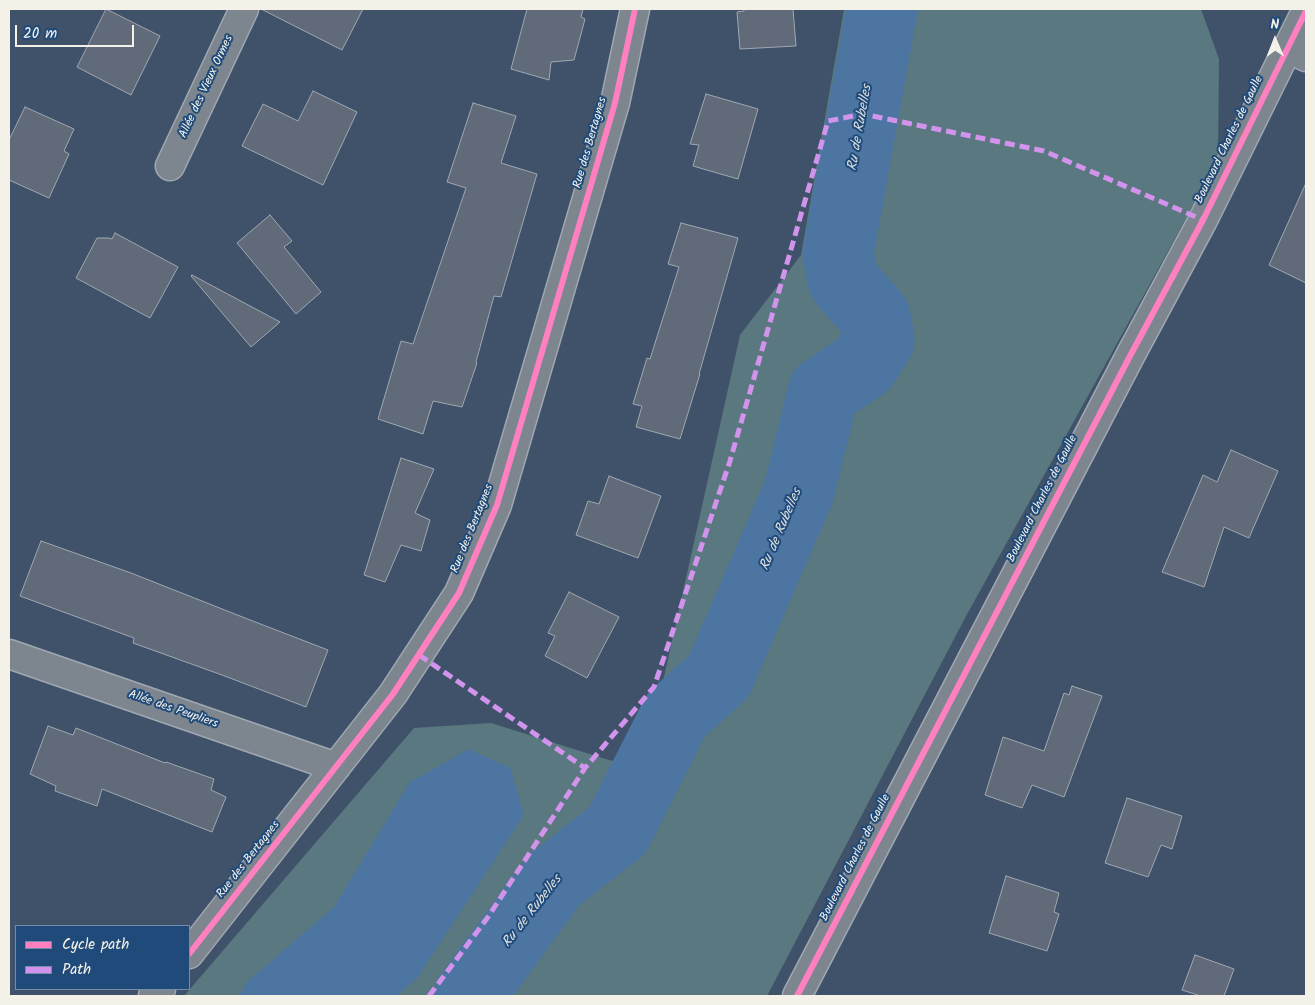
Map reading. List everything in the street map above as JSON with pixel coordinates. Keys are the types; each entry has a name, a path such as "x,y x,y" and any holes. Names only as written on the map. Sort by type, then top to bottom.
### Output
{"street":[{"name":"Allée des Vieux Ormes","path":"170,166 244,9"},
{"name":"Rue des Bertagnes","path":"190,953 393,694 459,593 497,505 615,104 635,9"},
{"name":"Boulevard Charles de Gaulle","path":"797,996 1130,356 1203,220 1297,53 1306,10"},
{"name":"Allée des Peupliers","path":"9,654 336,767"}],"green space":[{"path":"844,9 1201,9 1219,59 1218,161 965,618 767,996 184,996 414,728 491,723 612,761 654,722 740,335 801,255"}],"water":[{"path":"469,749 510,768 524,815 417,978 397,996 239,996 247,982 334,907 410,782"}],"building":[{"path":"106,9 160,36 131,95 77,67"},
{"path":"261,9 363,9 342,50"},
{"path":"527,9 583,9 581,17 585,19 574,60 551,62 549,80 511,69"},
{"path":"744,9 793,9 796,46 740,49 737,12 744,11"},
{"path":"313,91 357,112 323,185 242,146 263,104 298,121"},
{"path":"706,94 758,109 738,179 693,166 699,145 690,144"},
{"path":"473,103 516,116 501,163 537,174 501,297 494,296 477,363 462,407 433,401 423,434 378,419 401,341 413,344 466,188 447,182"},
{"path":"25,107 74,129 64,151 69,154 49,198 9,180 9,140"},
{"path":"1306,183 1306,283 1269,265"},
{"path":"270,215 292,241 284,247 321,292 296,314 237,243"},
{"path":"681,223 738,238 680,439 636,427 642,406 633,404 647,358 650,359 679,267 668,264"},
{"path":"115,233 178,267 150,318 76,278 97,238 112,239"},
{"path":"192,275 280,322 251,347"},
{"path":"1231,450 1278,471 1249,538 1224,527 1204,587 1162,572 1203,475 1217,482"},
{"path":"401,458 434,469 415,513 430,520 421,551 401,545 385,582 364,575"},
{"path":"609,476 661,496 638,558 576,535 588,501 599,504"},
{"path":"41,541 131,573 328,650 306,707 133,643 134,638 20,596"},
{"path":"569,592 619,617 587,678 545,656 555,636 548,633"},
{"path":"1072,686 1102,696 1064,797 1032,785 1022,808 985,795 1003,737 1044,751 1064,693 1069,695"},
{"path":"48,726 73,735 76,728 165,763 214,779 211,790 226,797 212,832 102,789 97,806 55,791 56,786 30,774"},
{"path":"1127,798 1182,816 1172,849 1161,845 1148,877 1105,863"},
{"path":"1006,876 1059,893 1054,912 1059,914 1047,951 989,933"},
{"path":"1195,955 1234,969 1224,996 1201,996 1182,990"}],"waterway":[{"name":"Ru de Rubelles","path":"469,996 554,880 617,831 676,715 719,676 799,491 823,392 863,365 879,340 875,317 843,280 838,253 882,9"}],"marked path":[{"path":"419,655 585,768 654,687 730,461 828,121 863,114 1044,151 1203,220"},
{"path":"429,996 488,917 585,768"}],"cycle path":[{"path":"190,953 393,694 459,593 497,505 615,103 635,9"},
{"path":"797,996 1130,356 1203,220 1306,11"}]}
